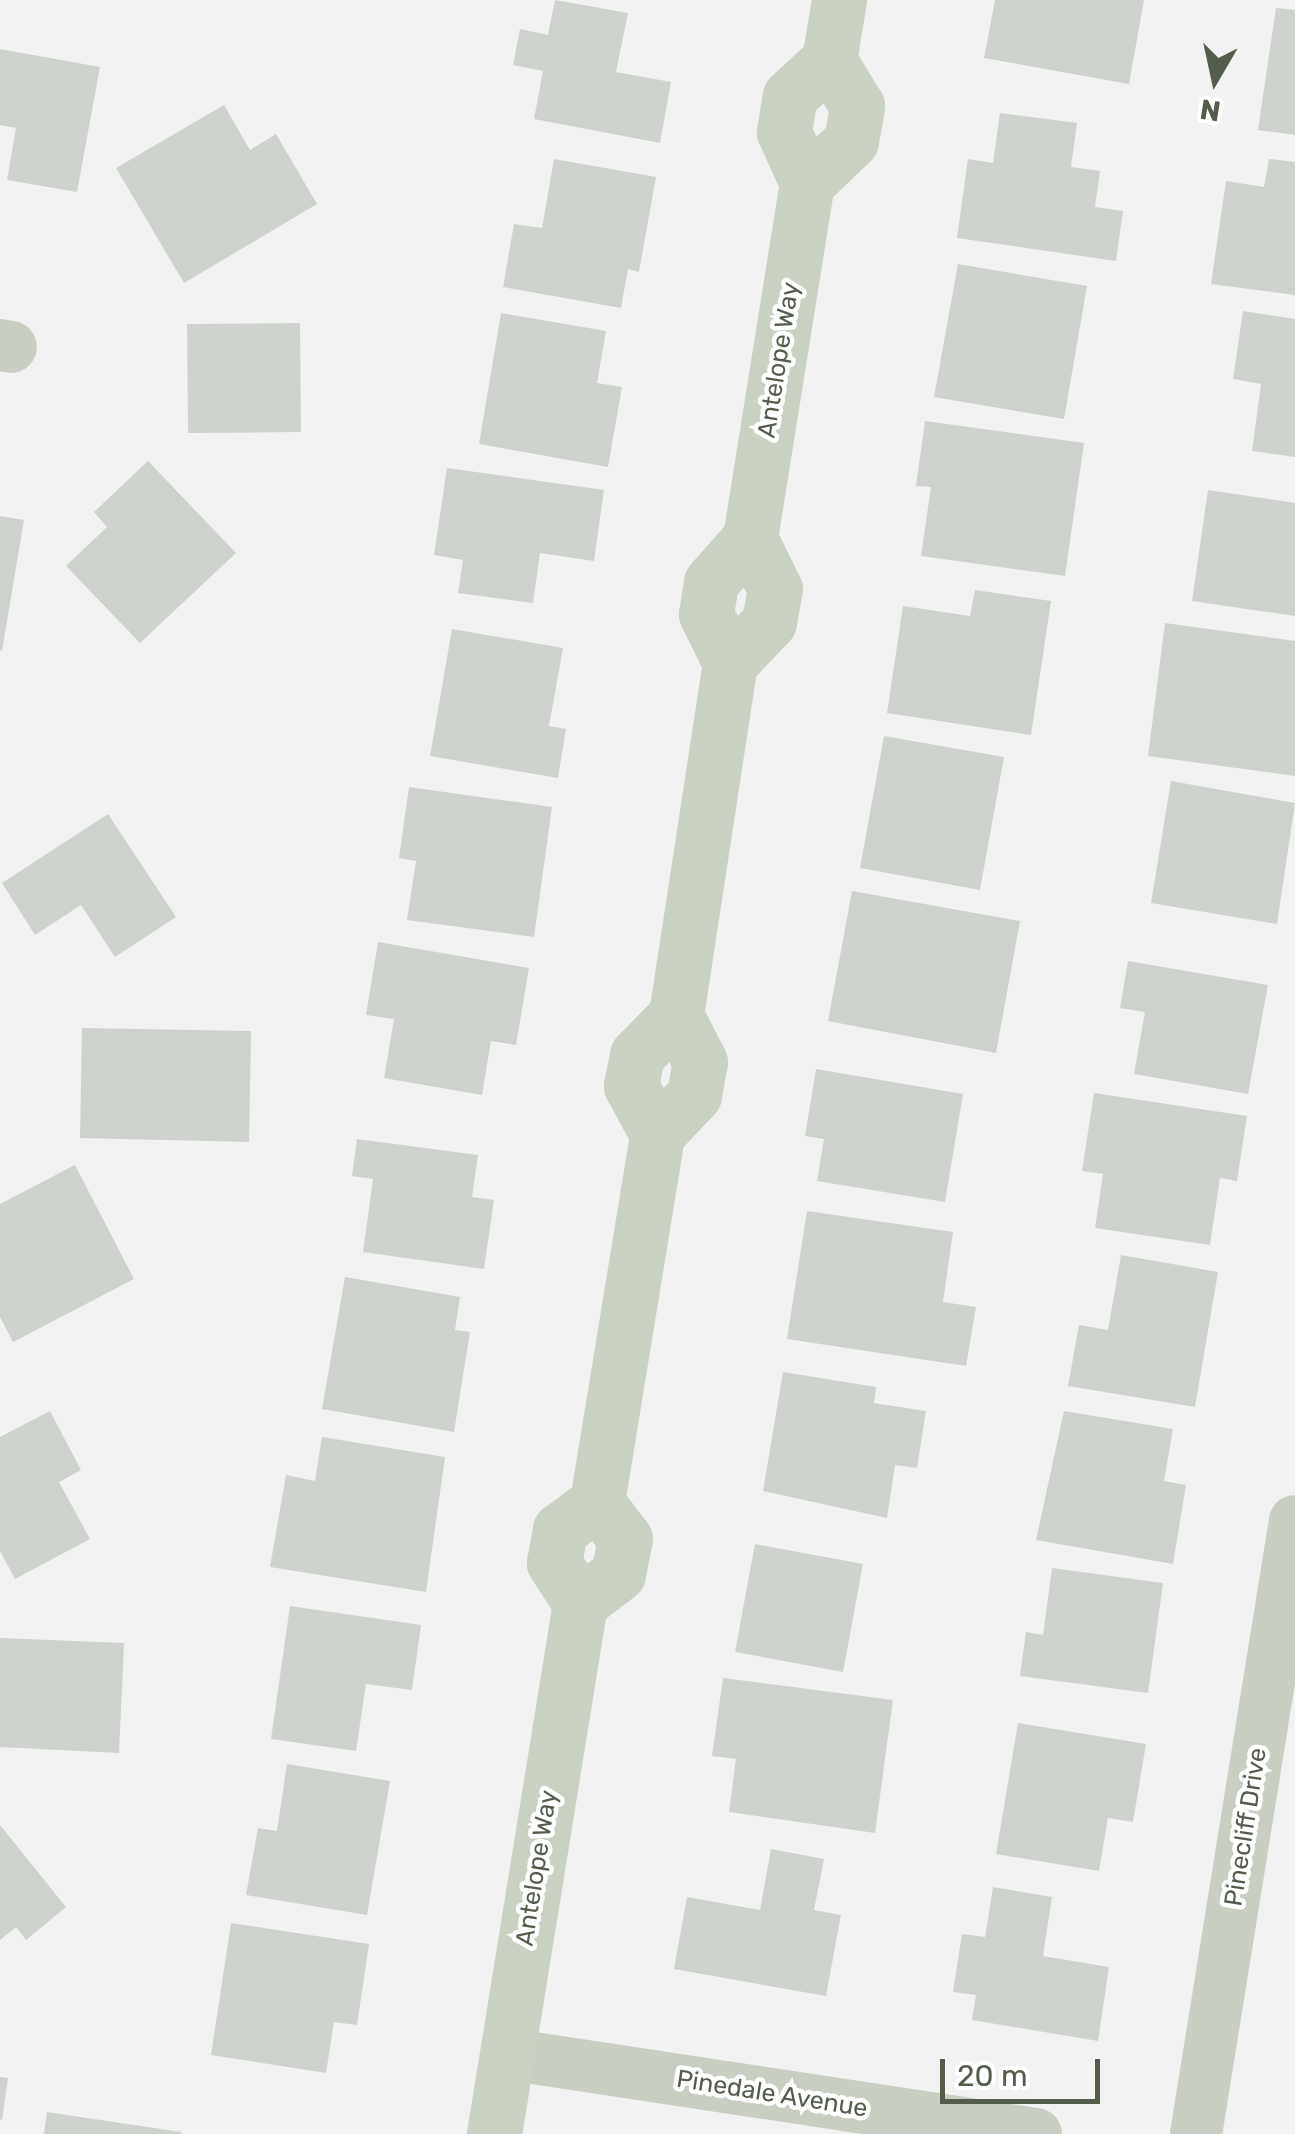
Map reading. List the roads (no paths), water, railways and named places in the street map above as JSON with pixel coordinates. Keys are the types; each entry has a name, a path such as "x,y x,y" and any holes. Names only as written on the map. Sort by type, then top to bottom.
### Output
{"street":[{"name":"Antelope Way","path":"494,2134 580,1603 618,1574 625,1539 597,1502 657,1134 632,1086 637,1055 676,1014 730,663 769,622 775,589 750,538 807,183 850,141 857,106 829,60 839,0"},
{"name":"Pinecliff Drive","path":"1196,2134 1295,1521"},
{"name":"Pinedale Avenue","path":"507,2054 1036,2134"}]}
